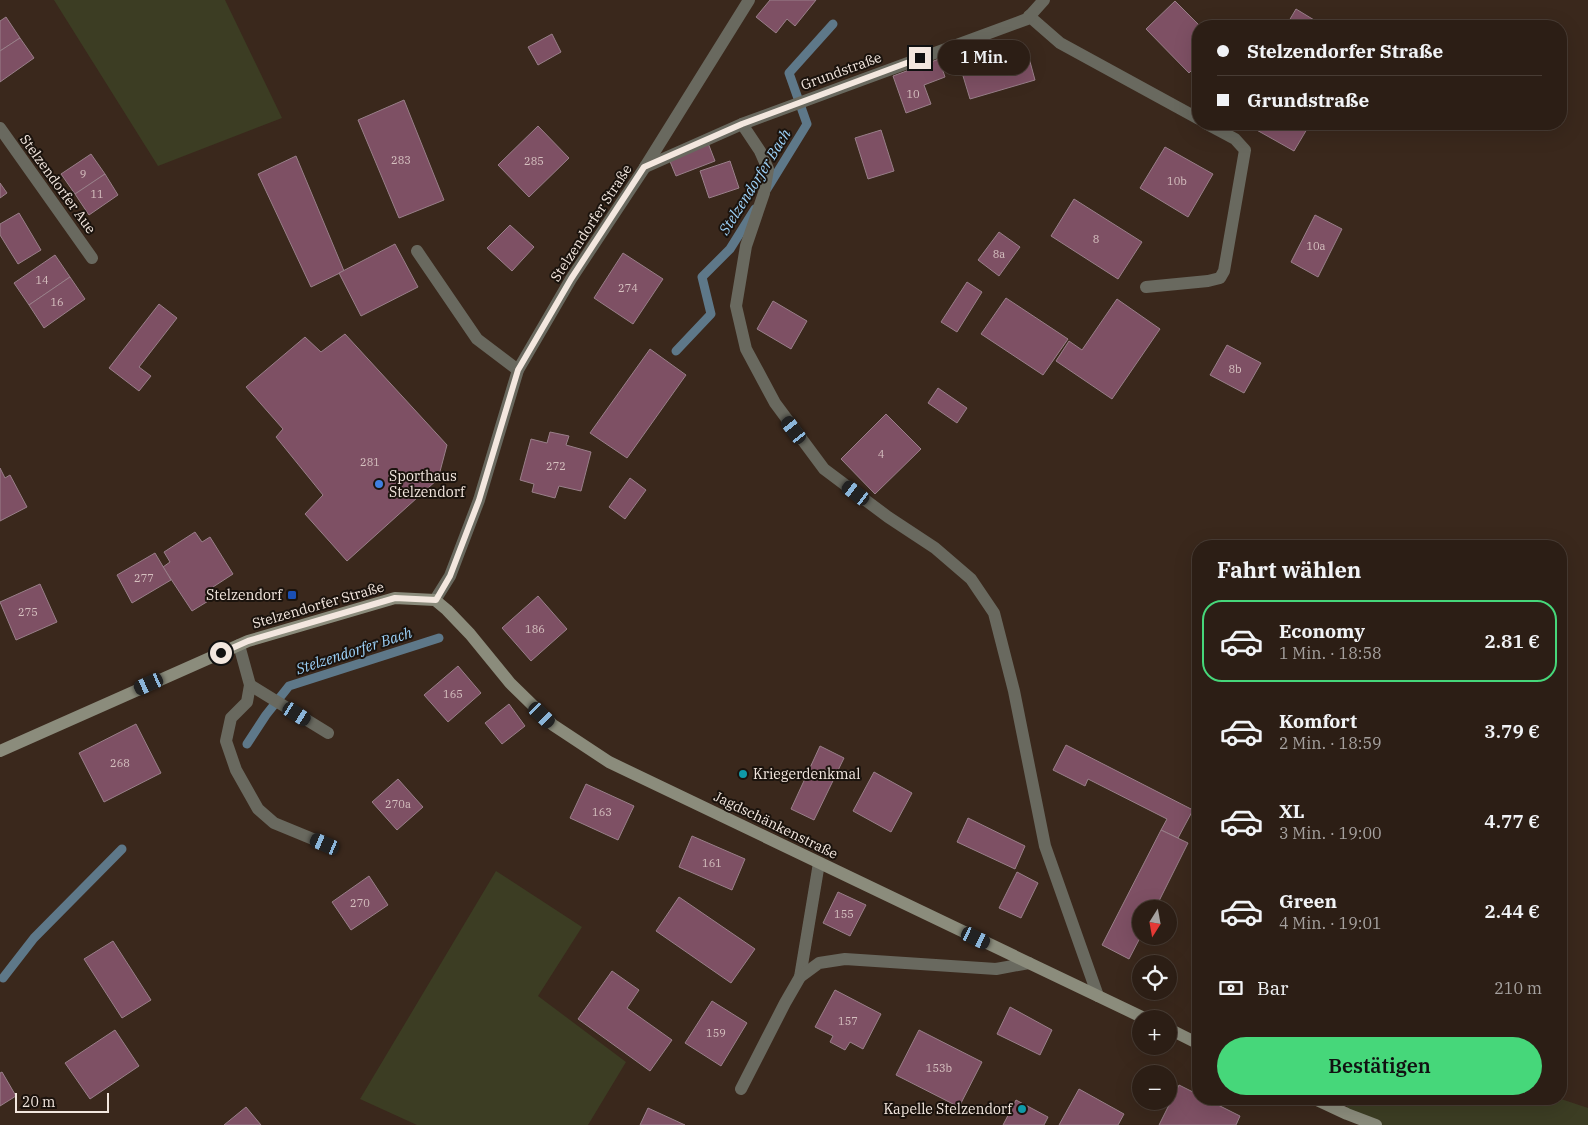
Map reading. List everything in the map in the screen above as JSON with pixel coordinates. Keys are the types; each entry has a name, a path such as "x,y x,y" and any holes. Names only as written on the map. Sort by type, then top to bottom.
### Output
{"main road":[{"name":"Stelzendorfer Straße","path":"0,750 239,645 395,598 436,600"},
{"name":"Jagdschänkenstraße","path":"436,600 470,634 510,683 553,725 609,762 1132,1012"},
{"path":"1177,1034 1192,1041"},
{"path":"1328,1105 1376,1125"}],"street":[{"name":"Stelzendorfer Straße","path":"436,600 450,576 479,500 518,370 571,279 749,0"},
{"name":"Grundstraße","path":"644,167 742,124 1027,19 1044,0"},
{"path":"1029,16 1060,43 1192,115"},
{"path":"742,124 760,151 768,169 764,193 746,246 737,296 736,306 746,349 775,404 824,470 888,517 935,548 971,579 994,613 1014,691 1045,846 1098,996"},
{"name":"Stelzendorfer Aue","path":"0,128 92,258"},
{"path":"1146,287 1208,281 1220,278 1224,271 1245,150 1235,139 1218,130"},
{"path":"418,251 477,339 518,370"},
{"path":"239,645 250,685 247,702 231,718 226,741 236,770 258,809 274,822 325,844"},
{"path":"250,685 328,733"},
{"path":"741,1089 800,977 819,862"},
{"path":"800,977 819,963 845,959 996,969 1029,963"},
{"path":"1347,1114 1361,1125"}],"green space":[{"path":"54,0 225,0 282,118 158,166"},
{"path":"496,871 582,927 538,996 626,1062 588,1125 417,1125 360,1099"},
{"path":"1567,1101 1588,1108 1588,1125 1361,1125 1347,1114 1347,1105 1567,1105"}],"building":[{"path":"770,0 816,0 795,26 787,19 776,33 756,17"},
{"path":"1175,1 1194,20 1192,20 1192,70 1189,73 1146,29"},
{"path":"1296,9 1314,20 1290,20"},
{"path":"6,17 20,38 0,51 0,21"},
{"path":"552,34 561,52 538,65 528,47"},
{"path":"20,38 34,58 0,82 0,51"},
{"path":"1026,47 1035,80 970,99 960,66"},
{"path":"939,59 945,77 924,85 931,104 906,113 893,76"},
{"path":"404,100 444,200 399,218 358,120"},
{"path":"538,126 569,158 529,197 498,165"},
{"path":"881,130 894,171 868,179 855,138"},
{"path":"1257,130 1306,130 1294,151"},
{"path":"708,143 715,161 676,176 669,159"},
{"path":"1165,147 1213,174 1188,217 1140,188"},
{"path":"91,154 105,174 75,194 61,174"},
{"path":"296,156 344,271 311,287 258,174"},
{"path":"730,161 739,188 709,198 700,171"},
{"path":"105,174 118,195 89,215 75,194"},
{"path":"0,183 7,193 0,198"},
{"path":"1074,199 1142,242 1118,279 1051,236"},
{"path":"19,213 41,250 18,264 0,235 0,224"},
{"path":"1315,215 1342,229 1318,277 1291,262"},
{"path":"510,225 534,247 512,271 487,248"},
{"path":"999,232 1020,247 999,276 978,260"},
{"path":"395,244 418,287 361,316 339,273"},
{"path":"623,253 663,279 633,324 594,298"},
{"path":"55,255 70,277 29,305 14,283"},
{"path":"70,277 85,299 44,328 29,305"},
{"path":"967,282 982,292 957,332 941,322"},
{"path":"1006,298 1068,339 1043,375 981,334"},
{"path":"1117,299 1160,329 1112,399 1056,361 1069,341 1082,350"},
{"path":"773,301 807,321 791,349 757,329"},
{"path":"159,304 177,318 139,367 151,376 139,391 109,368"},
{"path":"345,334 447,445 438,479 347,561 305,514 323,495 276,437 283,429 246,387 305,337 321,352"},
{"path":"1227,345 1261,363 1244,393 1210,375"},
{"path":"650,349 686,375 627,458 590,433"},
{"path":"938,388 967,408 957,423 928,403"},
{"path":"886,414 921,449 875,494 841,459"},
{"path":"550,432 569,436 566,445 591,452 581,491 559,486 555,498 532,492 534,484 520,480 531,439 547,443"},
{"path":"0,468 5,478 10,475 27,507 0,521"},
{"path":"630,478 646,490 625,519 609,507"},
{"path":"195,532 202,542 210,537 233,574 213,587 218,595 192,611 163,567 170,562 164,552"},
{"path":"155,553 171,580 132,603 117,575"},
{"path":"40,584 57,622 16,640 0,602"},
{"path":"538,596 567,629 531,661 502,628"},
{"path":"458,666 481,693 448,722 424,695"},
{"path":"509,704 525,726 502,744 485,723"},
{"path":"136,724 161,773 104,802 79,753"},
{"path":"1066,745 1192,809 1192,812 1178,838 1161,830 1167,819 1088,779 1085,786 1053,770"},
{"path":"820,746 844,758 814,820 791,809"},
{"path":"874,772 912,793 891,832 853,811"},
{"path":"398,779 423,807 397,830 372,802"},
{"path":"586,784 634,806 618,840 570,818"},
{"path":"968,818 1025,846 1015,869 957,842"},
{"path":"1161,830 1188,843 1160,900 1132,900 1132,945 1136,945 1129,959 1102,945"},
{"path":"692,836 745,859 732,890 679,867"},
{"path":"1017,872 1038,883 1021,918 999,908"},
{"path":"369,876 388,905 351,930 332,902"},
{"path":"838,892 866,905 850,936 823,923"},
{"path":"679,897 755,949 731,983 656,931"},
{"path":"113,941 151,1000 122,1018 84,959"},
{"path":"612,971 639,990 627,1008 672,1040 650,1071 578,1019"},
{"path":"835,990 881,1014 863,1049 850,1042 845,1050 830,1042 833,1036 815,1027"},
{"path":"712,1001 747,1023 721,1066 685,1043"},
{"path":"1010,1007 1052,1030 1040,1055 997,1034"},
{"path":"115,1030 139,1066 90,1099 65,1063"},
{"path":"919,1030 982,1062 959,1107 896,1075"},
{"path":"2,1072 16,1096 0,1106 0,1073"},
{"path":"1179,1085 1192,1092 1192,1105 1218,1105 1240,1116 1236,1125 1159,1125 1166,1110 1177,1110 1177,1089"},
{"path":"1079,1089 1124,1114 1118,1125 1059,1125"},
{"name":"Kapelle Stelzendorf","path":"1016,1100 1048,1117 1044,1125 1003,1125"},
{"path":"246,1107 261,1125 224,1125"},
{"path":"648,1108 685,1125 640,1125"}],"waterway":[{"name":"Stelzendorfer Bach","path":"767,189 807,124 789,73 833,24"},
{"name":"Stelzendorfer Bach","path":"676,351 711,314 702,277 730,249 755,209"},
{"name":"Stelzendorfer Bach","path":"247,744 266,715 289,686 439,638"},
{"name":"Stelzendorfer Bach","path":"3,978 34,938 122,849"}],"place":[{"name":"Sporthaus Stelzendorf","path":"379,484"},
{"name":"Stelzendorf","path":"292,595"},
{"name":"Kriegerdenkmal","path":"743,774"},
{"name":"Kapelle Stelzendorf","path":"1022,1109"}],"route":[{"path":"221,653 248,641 395,598 436,600 450,576 479,500 518,370 571,279 644,167 742,124 920,58"}]}
